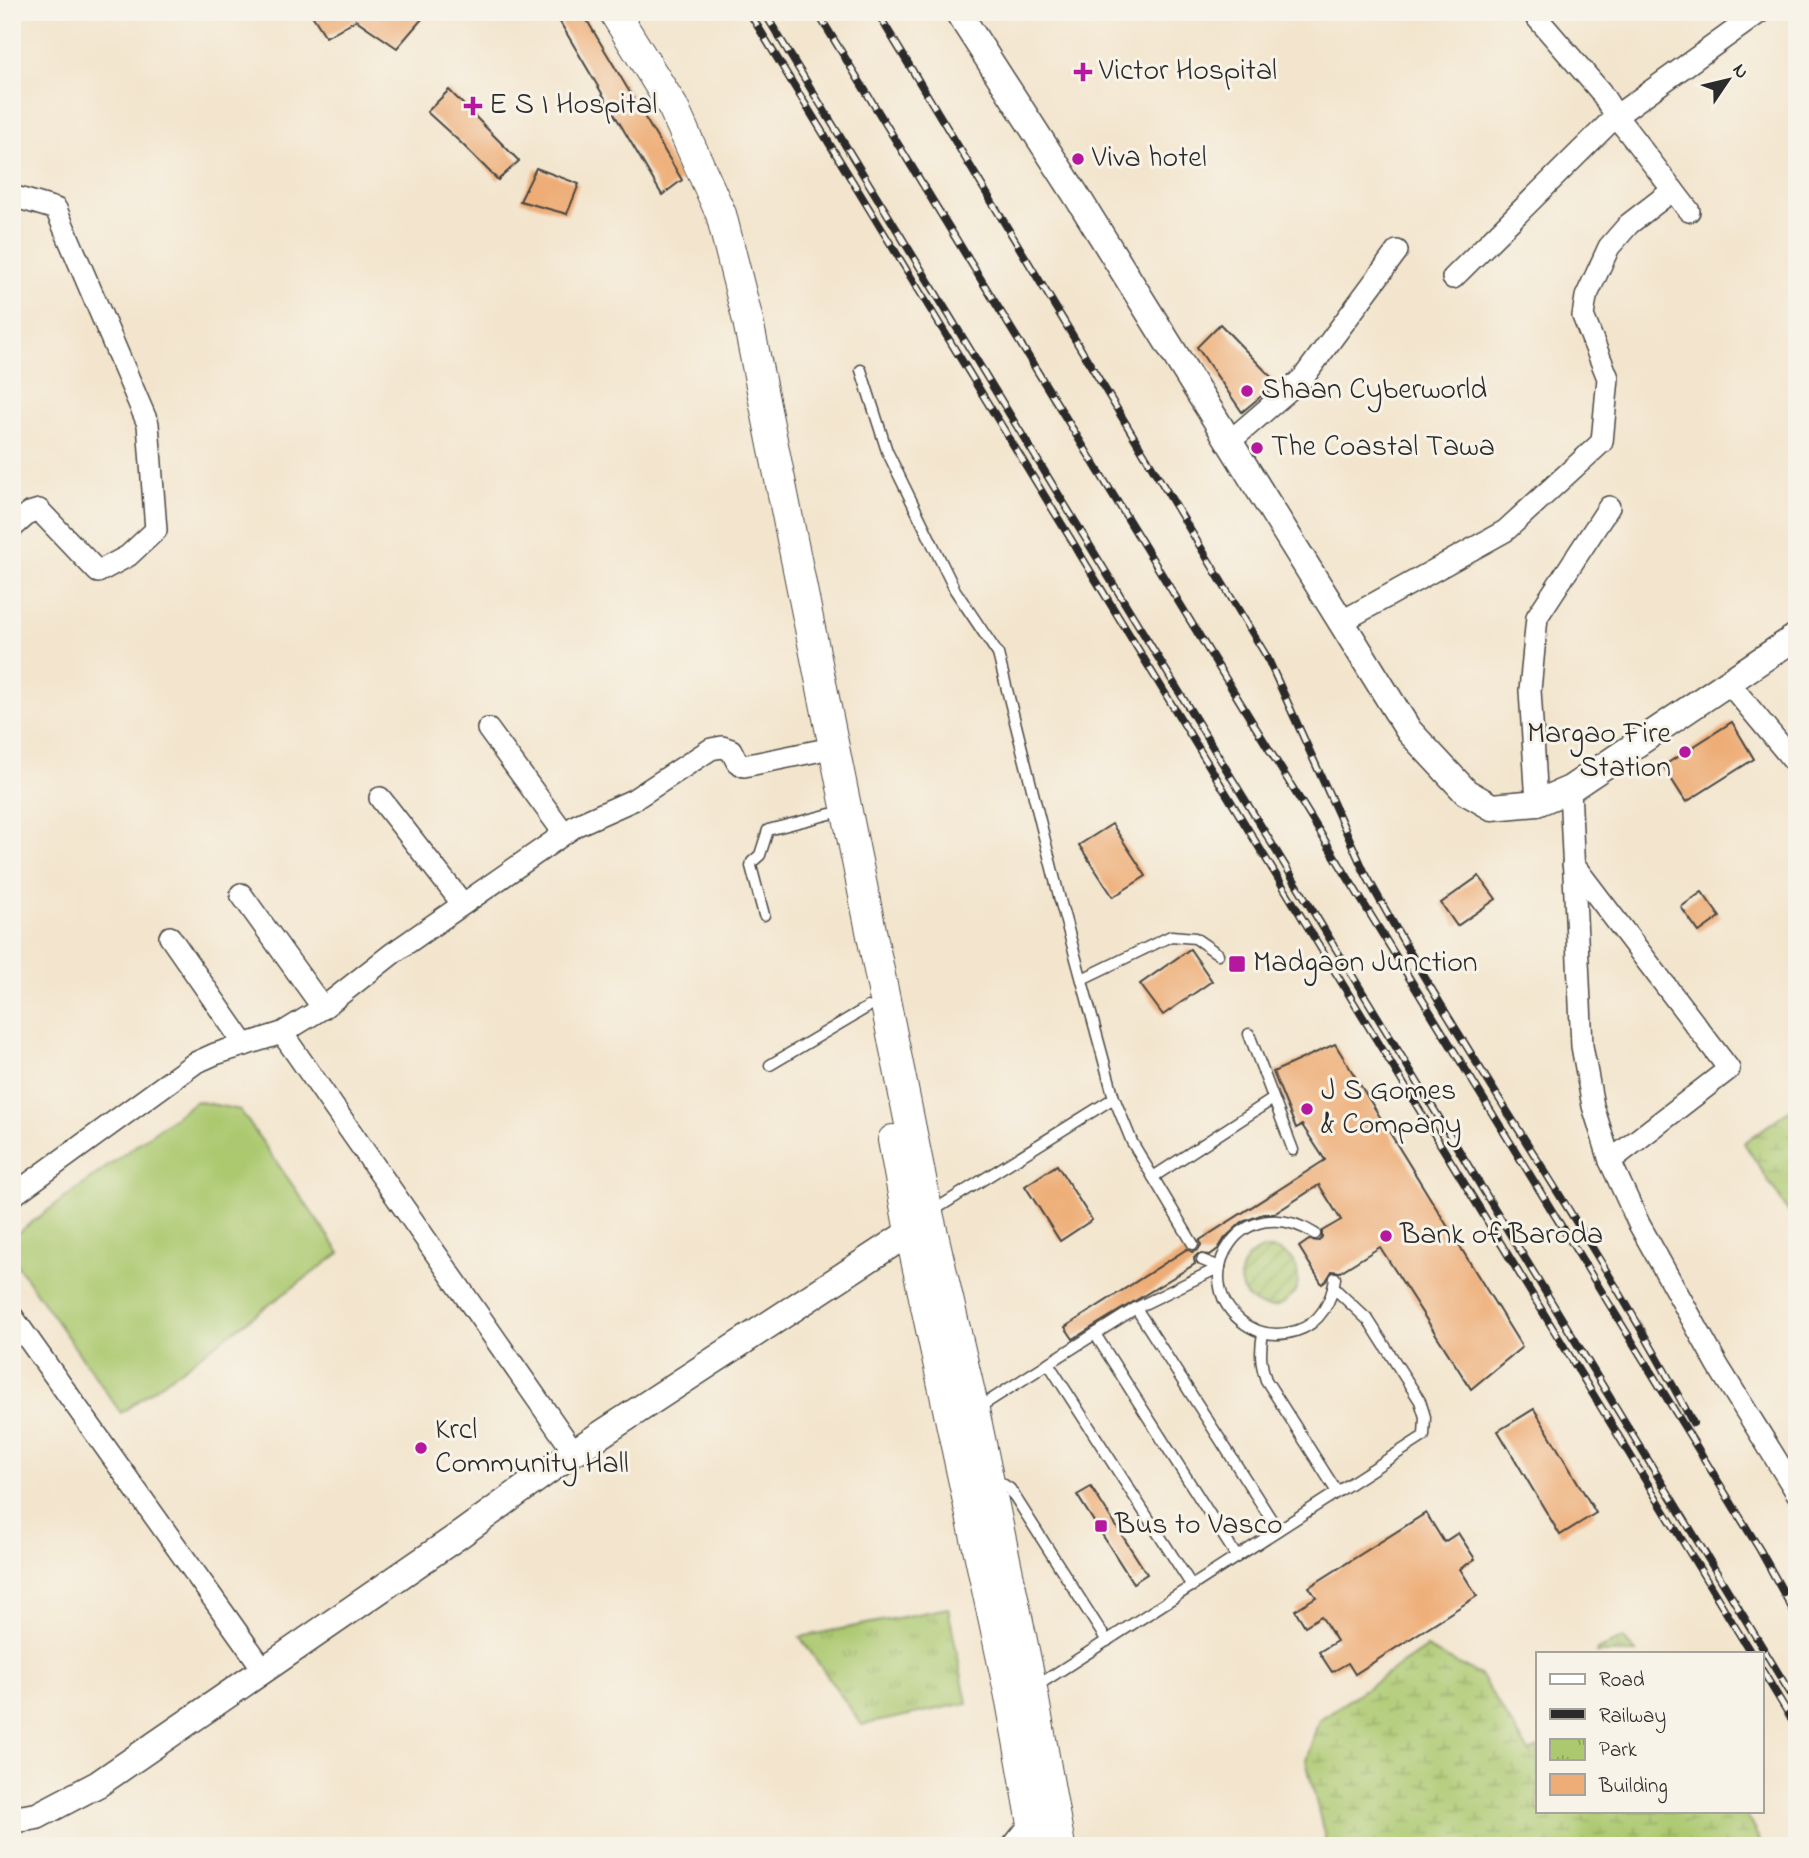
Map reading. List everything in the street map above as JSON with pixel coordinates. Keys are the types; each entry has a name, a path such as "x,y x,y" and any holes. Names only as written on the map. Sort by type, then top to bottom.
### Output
{"main road":[{"path":"595,12 658,114 703,221 772,512 868,1007 903,1135"},
{"path":"614,12 673,107 721,214 748,321 771,430 919,1223 963,1413 1022,1695"},
{"path":"963,1413 987,1474 1041,1827 1060,1846"}],"street":[{"path":"958,12 1078,198 1409,731 1466,792 1492,807 1537,803 1570,789 1797,636"},
{"path":"1532,12 1592,82 1689,211"},
{"path":"1453,278 1616,116 1760,12"},
{"path":"1341,622 1505,531 1602,442 1608,379 1583,316 1586,297 1609,247 1629,224 1673,190"},
{"path":"12,196 56,209 148,424 156,530 128,556 98,572 39,510 29,513 12,528"},
{"path":"1229,442 1303,378 1397,251"},
{"path":"1537,803 1530,690 1537,617 1609,507"},
{"path":"1728,682 1797,765"},
{"path":"488,729 565,833"},
{"path":"12,1196 195,1063 282,1033 323,1008 393,953 576,825 633,800 711,749 722,747 731,750 737,762 744,766 817,751"},
{"path":"1570,789 1581,1046 1593,1107 1611,1161 1639,1224 1712,1354 1797,1493"},
{"path":"380,798 462,904"},
{"path":"1573,864 1728,1069 1611,1161"},
{"path":"241,894 323,1008"},
{"path":"170,937 245,1045"},
{"path":"282,1033 574,1452"},
{"path":"12,1820 37,1816 98,1784 461,1534 574,1452 919,1223"},
{"path":"12,1316 264,1670"},
{"path":"1013,1846 1041,1827"}],"lane":[{"path":"861,370 887,451 956,590 998,654 1114,1098 1132,1142 1193,1244"},
{"path":"764,915 751,866 760,855 768,830 830,814"},
{"path":"1082,979 1171,936 1195,938 1219,954"},
{"path":"770,1065 868,1007"},
{"path":"1249,1034 1293,1150"},
{"path":"919,1223 1114,1098"},
{"path":"1153,1177 1273,1099"},
{"path":"1022,1695 1424,1436 1426,1417 1420,1401 1369,1321 1334,1283 1327,1305 1316,1320 1300,1330 1282,1334 1263,1333 1248,1326 1229,1308 1220,1284 1220,1267 1226,1250 1236,1236 1250,1226 1267,1220 1285,1220 1301,1225 1315,1234"},
{"path":"1202,1260 1220,1267"},
{"path":"963,1413 1136,1308 1220,1267"},
{"path":"1136,1308 1278,1530"},
{"path":"1263,1333 1261,1366 1266,1380 1337,1492"},
{"path":"1095,1334 1237,1557"},
{"path":"1048,1363 1192,1586"},
{"path":"987,1474 1010,1489 1107,1640"}],"green space":[{"path":"196,1101 240,1110 340,1253 121,1413 12,1258 12,1237"},
{"path":"1797,1104 1797,1225 1744,1143"},
{"path":"1269,1249 1285,1254 1293,1262 1298,1278 1293,1294 1285,1302 1269,1307 1253,1302 1245,1294 1240,1278 1245,1262 1253,1254"},
{"path":"948,1608 967,1703 862,1725 800,1637"},
{"path":"1623,1638 1635,1652 1597,1652"},
{"path":"1426,1648 1480,1675 1529,1752 1536,1749 1536,1812 1745,1812 1763,1846 1327,1846 1306,1760 1319,1720"}],"building":[{"path":"310,12 428,12 397,48 356,20 326,37"},
{"path":"554,12 582,12 682,180 662,195"},
{"path":"449,90 519,161 498,180 427,112"},
{"path":"536,168 579,184 567,214 520,201"},
{"path":"1220,324 1277,383 1242,412 1197,347"},
{"path":"1732,722 1754,759 1686,802 1663,766"},
{"path":"1112,824 1146,876 1113,897 1079,845"},
{"path":"1479,876 1496,899 1457,926 1441,903"},
{"path":"1702,892 1720,917 1699,932 1681,907"},
{"path":"1190,949 1212,981 1163,1015 1140,984"},
{"path":"1335,1044 1522,1347 1471,1389 1380,1247 1340,1272 1332,1271 1322,1284 1299,1247 1309,1240 1319,1241 1322,1231 1341,1220 1319,1185 1274,1214 1263,1214 1242,1222 1210,1255 1198,1254 1194,1258 1195,1264 1073,1339 1065,1327 1187,1249 1192,1252 1198,1250 1200,1240 1325,1160 1302,1125 1296,1128 1273,1072"},
{"path":"1057,1165 1092,1220 1060,1241 1025,1186"},
{"path":"1534,1409 1596,1513 1560,1535 1498,1431"},
{"path":"1091,1487 1147,1574 1133,1583 1077,1495"},
{"path":"1426,1513 1444,1542 1458,1533 1475,1559 1460,1569 1477,1596 1355,1674 1348,1663 1332,1672 1319,1652 1337,1641 1321,1616 1305,1626 1295,1610 1316,1597 1309,1587"}],"railway":[{"path":"749,12 1750,1652"},
{"path":"764,12 1797,1704"},
{"path":"817,12 1760,1550 1797,1617"},
{"path":"877,12 1267,657 1364,871 1444,1010 1614,1283 1693,1423"},
{"path":"1764,1673 1797,1728"}],"place":[{"name":"Victor Hospital","path":"1083,72"},
{"name":"E S I Hospital","path":"473,106"},
{"name":"Viva hotel","path":"1078,159"},
{"name":"Shaan Cyberworld","path":"1247,391"},
{"name":"The Coastal Tawa","path":"1257,448"},
{"name":"Margao Fire Station","path":"1685,752"},
{"name":"Madgaon Junction","path":"1237,964"},
{"name":"J S Gomes & Company","path":"1307,1109"},
{"name":"Bank of Baroda","path":"1386,1236"},
{"name":"Krcl Community Hall","path":"421,1448"},
{"name":"Bus to Vasco","path":"1101,1526"}]}
